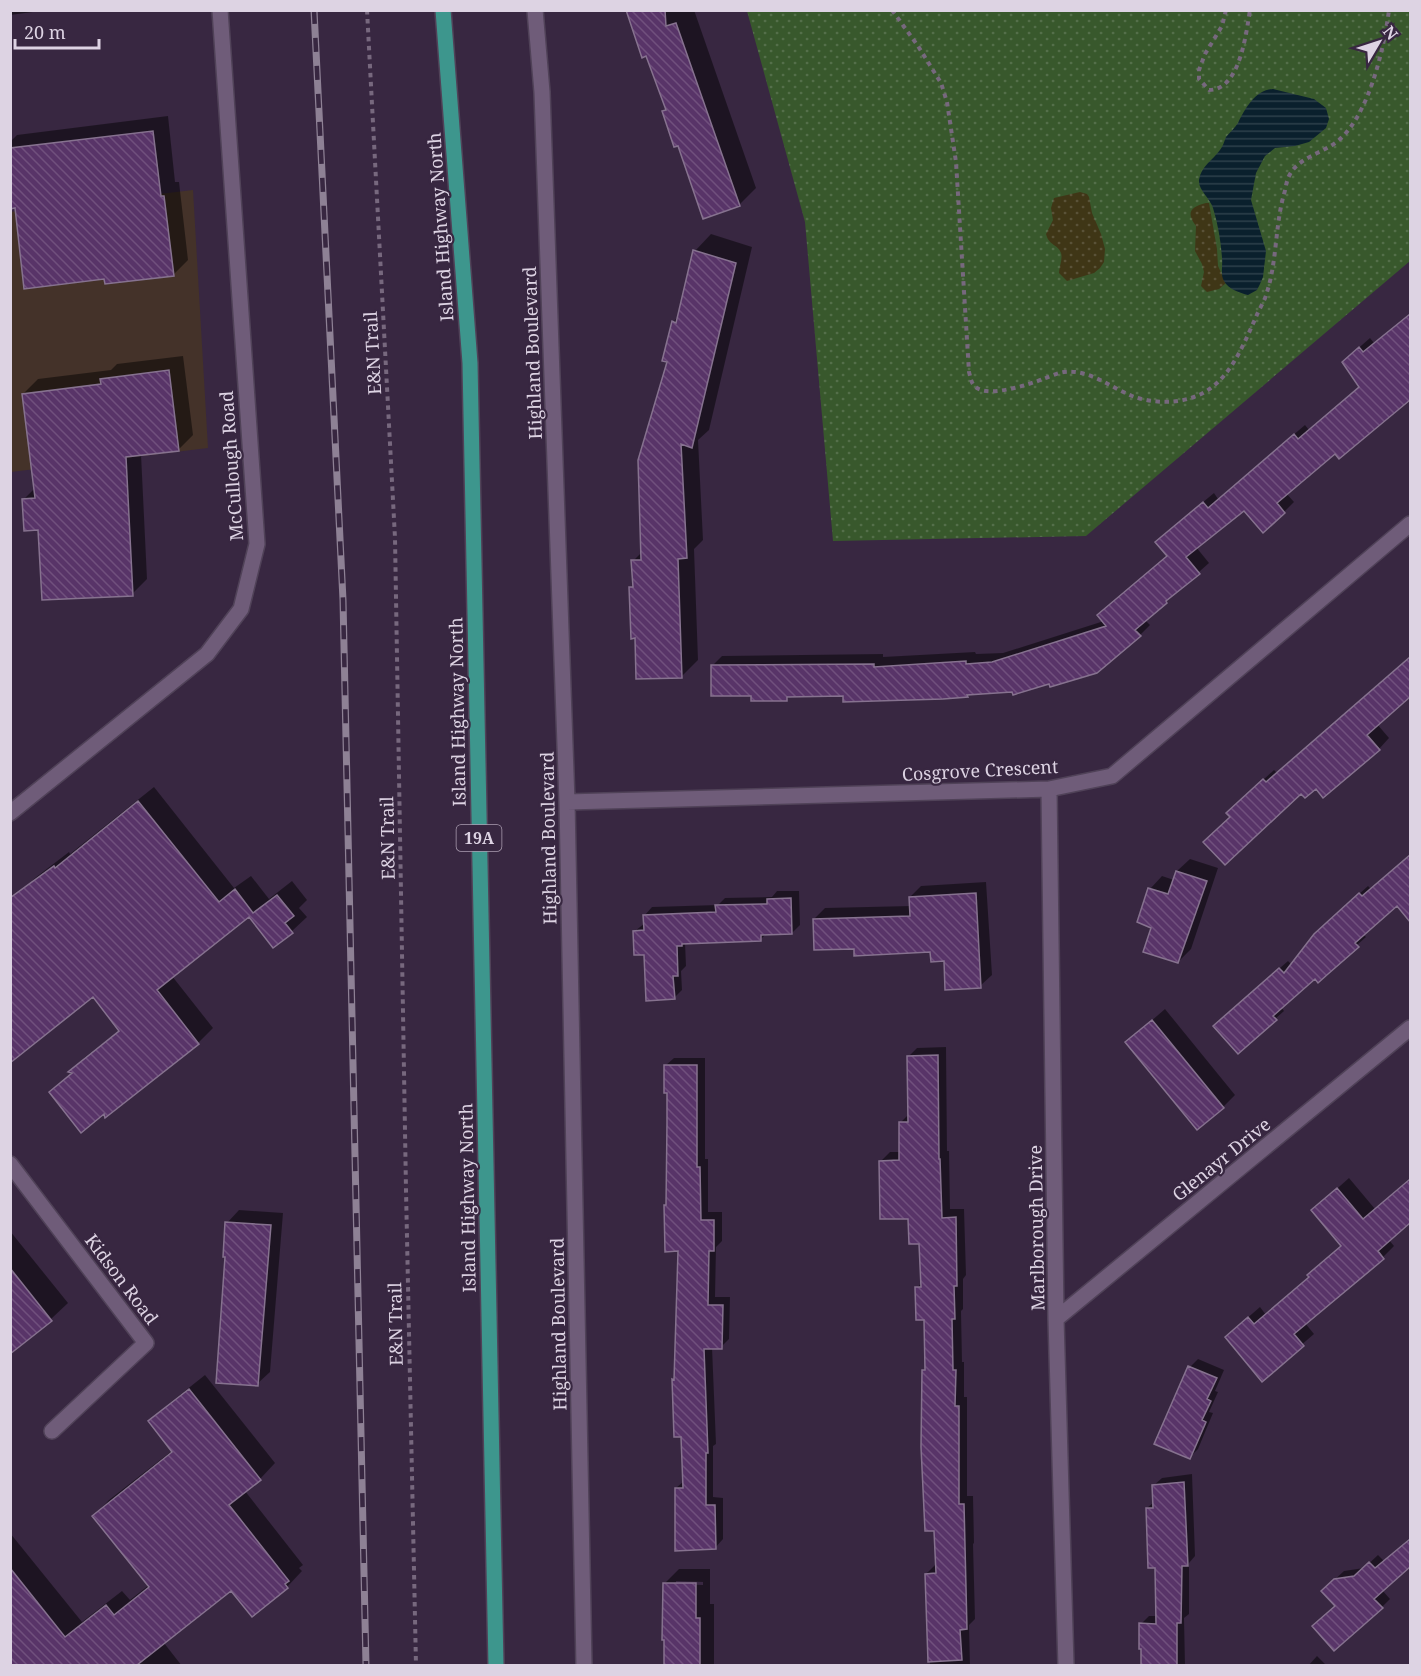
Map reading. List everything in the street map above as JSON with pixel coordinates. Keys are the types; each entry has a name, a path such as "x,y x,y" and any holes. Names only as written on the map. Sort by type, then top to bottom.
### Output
{"main road":[{"name":"Island Highway North","path":"443,10 470,363 496,1665"}],"street":[{"name":"McCullough Road","path":"10,813 207,654 241,609 257,544 220,10"},
{"name":"Highland Boulevard","path":"535,10 543,92 567,802 584,1665"},
{"name":"Cosgrove Crescent","path":"567,802 1049,789 1112,776 1410,524"},
{"name":"Marlborough Drive","path":"1049,789 1056,1319 1066,1665"},
{"name":"Glenayr Drive","path":"1056,1319 1410,1028"},
{"name":"Kidson Road","path":"10,1164 146,1343 52,1431"}],"path":[{"name":"E&N Trail","path":"367,10 395,538 416,1665"},
{"path":"892,10 941,83 947,102 956,162 971,383 978,390 993,391 1032,383 1064,372 1076,373 1092,376 1132,396 1154,401 1175,401 1193,398 1220,381 1240,351 1267,293 1281,206 1288,178 1295,166 1324,151 1340,139 1362,108 1384,44 1389,10"},
{"path":"1226,10 1222,26 1205,54 1199,70 1200,79 1209,90 1217,90 1225,85 1234,73 1242,52 1250,10"}],"shaded area":[{"path":"193,190 208,448 11,472 10,212"}],"green space":[{"path":"747,11 1410,11 1410,261 1086,536 833,541 805,222"}],"sand":[{"path":"1080,192 1089,197 1092,213 1105,249 1104,262 1094,273 1067,281 1059,273 1061,253 1049,241 1046,234 1053,220 1051,208 1054,198"},
{"path":"1209,203 1218,266 1226,283 1219,289 1207,292 1201,286 1204,272 1195,251 1196,226 1191,217 1191,211 1196,206"}],"water":[{"path":"1273,89 1314,99 1326,108 1329,119 1326,128 1309,142 1275,148 1265,156 1256,173 1251,200 1266,251 1263,277 1257,290 1248,295 1231,288 1223,278 1221,246 1216,220 1211,204 1200,187 1199,180 1202,171 1220,150 1226,137 1237,125 1251,101 1261,93"}],"building":[{"path":"626,10 665,10 666,26 676,23 740,206 703,219 678,146 674,147 662,111 666,110 646,56 642,58"},
{"path":"153,131 174,276 105,284 104,279 24,289 15,208 10,209 10,148"},
{"path":"693,250 736,263 692,448 681,444 687,558 678,559 682,678 636,679 635,638 631,639 629,587 633,587 631,560 641,560 638,460 667,362 662,361 672,321 676,323"},
{"path":"1410,314 1410,400 1339,459 1335,454 1277,503 1285,513 1263,533 1244,511 1186,557 1200,574 1135,630 1141,636 1097,673 1013,695 1012,692 943,699 843,702 843,696 787,697 787,701 751,701 751,696 711,696 711,665 874,664 874,667 966,661 966,664 992,662 1106,626 1097,615 1167,556 1155,542 1203,502 1208,508 1294,434 1298,439 1359,387 1342,362 1359,347 1363,352"},
{"path":"169,370 179,451 126,457 133,596 42,600 38,530 24,531 22,499 35,498 22,394 101,384 100,379"},
{"path":"1410,657 1410,697 1367,735 1380,750 1323,798 1316,789 1305,798 1301,794 1225,865 1203,842 1230,817 1226,813 1263,779 1266,782"},
{"path":"138,801 219,902 235,889 253,913 277,895 294,916 285,923 293,933 273,948 249,917 157,990 199,1044 105,1118 104,1114 81,1133 49,1092 72,1073 68,1072 119,1031 93,997 10,1063 10,898 54,866 55,868"},
{"path":"1410,855 1410,922 1397,906 1355,943 1359,947 1318,983 1315,979 1273,1016 1277,1020 1238,1054 1213,1026 1279,968 1284,973 1314,934 1359,893 1362,896"},
{"path":"1176,871 1207,881 1178,963 1143,952 1151,928 1137,922 1148,888 1168,894"},
{"path":"976,893 981,988 945,990 944,961 931,962 930,952 854,956 854,949 814,950 813,919 910,916 909,897"},
{"path":"791,898 792,934 761,935 761,941 677,946 678,976 673,976 675,999 646,1001 644,955 634,955 633,931 644,930 643,915 716,912 715,905 767,904 767,899"},
{"path":"1152,1020 1224,1108 1197,1130 1125,1042"},
{"path":"938,1055 942,1218 956,1217 957,1286 954,1286 955,1319 952,1319 953,1370 956,1370 955,1406 959,1406 959,1504 964,1504 967,1629 960,1630 962,1660 928,1662 925,1574 936,1573 934,1531 925,1531 921,1447 922,1370 925,1370 924,1320 916,1320 915,1287 921,1287 919,1244 909,1244 908,1219 880,1219 879,1161 899,1160 899,1122 908,1122 907,1056"},
{"path":"664,1065 697,1065 697,1167 700,1167 701,1220 714,1220 714,1251 709,1251 708,1305 723,1305 722,1349 704,1349 708,1453 706,1453 706,1505 715,1505 716,1549 675,1551 675,1488 683,1488 681,1437 674,1437 672,1379 674,1380 678,1251 665,1252 667,1093 664,1093"},
{"path":"1410,1179 1410,1223 1378,1251 1384,1259 1294,1334 1304,1346 1262,1382 1225,1337 1248,1317 1254,1324 1341,1246 1311,1210 1337,1188 1363,1219"},
{"path":"225,1222 271,1225 258,1386 216,1383 225,1257 223,1257"},
{"path":"10,1268 52,1321 10,1354"},
{"path":"1188,1366 1217,1378 1207,1399 1211,1401 1202,1420 1206,1422 1190,1459 1154,1444"},
{"path":"189,1389 261,1480 229,1505 289,1581 285,1584 288,1588 252,1617 231,1591 137,1665 10,1665 10,1568 65,1637 106,1605 114,1615 149,1587 92,1516 172,1452 148,1421"},
{"path":"1184,1482 1188,1566 1182,1566 1181,1623 1177,1623 1177,1665 1141,1665 1139,1623 1156,1624 1155,1568 1148,1568 1146,1508 1153,1508 1152,1485"},
{"path":"1410,1539 1410,1567 1374,1599 1383,1608 1334,1651 1312,1626 1335,1606 1321,1591 1334,1579 1354,1576 1369,1562 1375,1568"},
{"path":"663,1583 696,1583 696,1618 700,1618 700,1665 664,1665"}],"railway":[{"path":"314,10 343,600 366,1666"}]}
